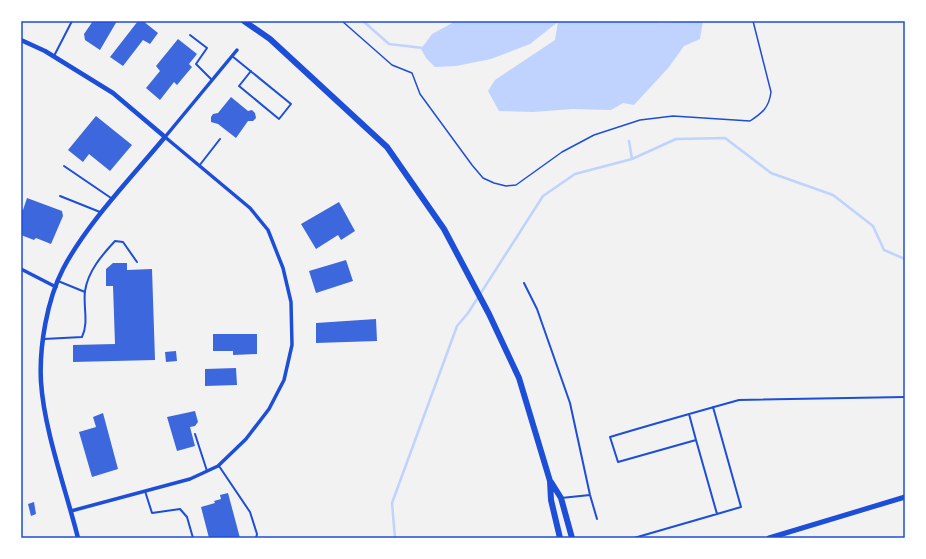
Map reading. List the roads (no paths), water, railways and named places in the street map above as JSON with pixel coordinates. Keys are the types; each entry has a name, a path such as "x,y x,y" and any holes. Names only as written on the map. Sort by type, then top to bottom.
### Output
{"highway":[{"path":"244,21 270,39 387,147 444,229 489,314 519,378 550,481 551,500 560,538"},
{"path":"550,481 561,498 572,538"}],"main road":[{"path":"769,538 905,497"}],"street":[{"path":"21,40 54,56 113,93 250,208 268,230 283,268 291,302 292,345 284,380 269,409 246,439 218,466 190,479 71,511"},
{"path":"78,538 49,428 41,382 43,339 46,315 62,270 86,232 237,50"},
{"path":"21,269 56,287"}],"lane":[{"path":"54,56 72,21"},
{"path":"190,35 207,48 196,64 212,80"},
{"path":"232,56 291,104 278,119 239,86 250,71"},
{"path":"199,166 220,139"},
{"path":"64,166 113,200"},
{"path":"60,196 102,213"},
{"path":"43,339 82,337 85,330 85,292 89,278 101,257 115,241 123,242 137,262"},
{"path":"58,281 85,292"},
{"path":"524,283 537,309 570,403 597,520"},
{"path":"696,440 618,462 610,437 739,400 905,397"},
{"path":"634,538 741,507 713,407"},
{"path":"689,414 716,514"},
{"path":"195,434 202,459 208,471"},
{"path":"218,466 250,512 257,534 256,538"},
{"path":"145,491 152,513 180,509 187,517 193,538"},
{"path":"561,498 590,495"}],"water":[{"path":"456,21 658,21 659,23 703,21 700,39 684,46 669,67 634,105 623,103 611,110 572,109 533,112 499,111 488,91 495,80 555,40 558,22 530,44 491,59 456,66 435,67 426,58 421,49 432,34"}],"waterway":[{"path":"363,21 389,44 423,48"},
{"path":"395,538 392,503 457,326 468,313 543,196 575,174 632,159 676,139 725,138 771,173 833,195 873,226 884,250 905,259"},
{"path":"629,141 632,159"}]}
